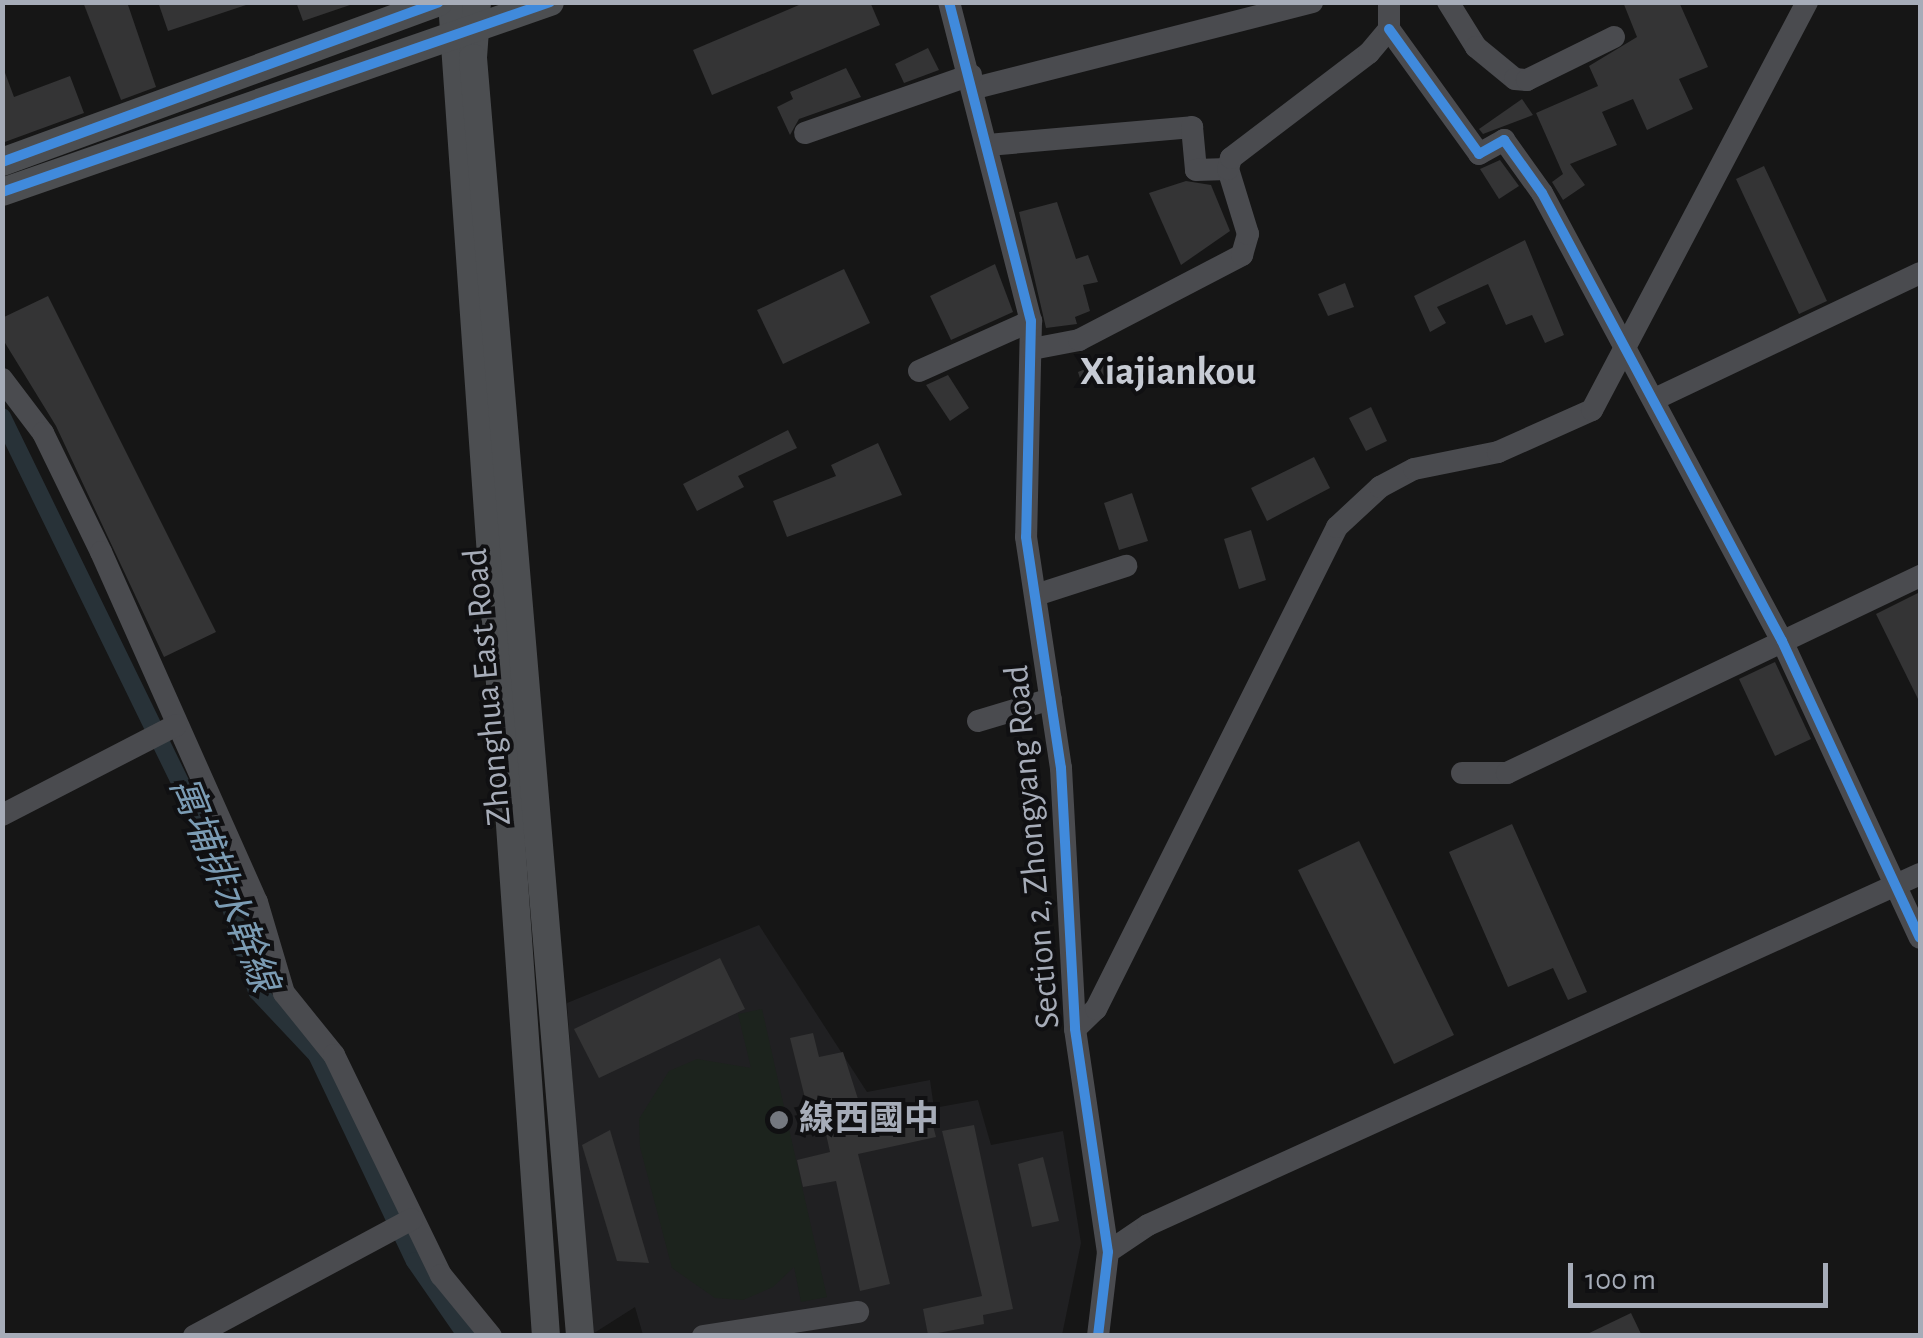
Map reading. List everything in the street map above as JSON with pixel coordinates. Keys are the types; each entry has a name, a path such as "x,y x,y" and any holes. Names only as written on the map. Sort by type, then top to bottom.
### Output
{"main road":[{"path":"2,162 440,2"},
{"path":"452,2 461,34"},
{"path":"461,34 477,2"},
{"path":"2,192 550,2"},
{"name":"Zhonghua East Road","path":"461,34 546,1336"},
{"name":"Zhonghua East Road","path":"461,34 580,1336"}],"street":[{"name":"Section 2, Zhongyang Road","path":"949,2 973,82 1031,321 1026,537 1051,699 1075,1028 1108,1252 1098,1336"},
{"path":"805,133 973,82 1312,2"},
{"path":"1389,2 1389,29 1479,154 1504,140 1630,344 1782,642 1920,938"},
{"path":"1448,2 1476,46 1514,78 1528,80 1614,37"},
{"path":"1075,1028 1096,1009 1337,527 1380,487 1414,469 1572,425 1602,398 1807,2"},
{"path":"1032,349 1079,340 1242,255 1248,234 1228,169 1232,158 1369,54 1389,29"},
{"path":"988,145 1192,127 1196,170 1228,169"},
{"path":"1657,398 1920,273"},
{"path":"919,371 1031,321"},
{"path":"2,379 43,433 257,902 284,993 334,1055 440,1275 492,1336"},
{"path":"1036,595 1126,566"},
{"path":"1462,773 1507,773 1920,576"},
{"path":"978,721 1051,699"},
{"path":"2,815 176,725"},
{"path":"1108,1252 1148,1225 1920,874"},
{"path":"194,1336 412,1218"},
{"path":"703,1336 858,1312"}],"shaded area":[{"name":"線西國中","path":"759,925 867,1092 930,1080 934,1108 978,1100 991,1145 1063,1131 1081,1243 1062,1335 643,1335 635,1307 591,1335 567,1003"},
{"path":"762,1009 827,1297 801,1302 794,1267 773,1287 743,1300 715,1298 672,1268 640,1147 639,1119 669,1071 697,1059 751,1068 738,1014"}],"building":[{"path":"83,2 127,2 156,87 121,100"},
{"path":"158,2 246,2 246,5 168,31"},
{"path":"296,2 350,2 350,5 303,21"},
{"path":"806,2 870,2 880,25 712,95 693,50"},
{"path":"1623,2 1679,2 1708,67 1679,79 1693,109 1647,130 1633,99 1602,112 1617,145 1570,164 1585,185 1563,200 1552,182 1563,174 1536,113 1598,86 1589,66 1637,37"},
{"path":"928,48 939,70 904,83 895,64"},
{"path":"846,68 861,97 799,119 790,135 777,107 793,99 790,92"},
{"path":"4,70 14,97 70,76 84,113 2,143"},
{"path":"1522,99 1533,115 1483,134 1479,129"},
{"path":"1500,160 1519,186 1499,199 1480,169"},
{"path":"1764,166 1827,301 1799,314 1736,179"},
{"path":"1186,181 1211,185 1230,231 1181,265 1149,193"},
{"path":"1057,202 1076,259 1088,255 1098,282 1083,285 1090,311 1075,317 1077,324 1046,328 1019,212"},
{"path":"1525,240 1564,335 1545,343 1532,315 1506,325 1488,284 1437,307 1446,323 1430,332 1414,296"},
{"path":"995,264 1013,312 951,340 930,296"},
{"path":"844,269 870,323 783,364 757,310"},
{"path":"1345,283 1354,307 1328,316 1318,294"},
{"path":"48,296 216,632 164,657 56,426 2,338 2,318"},
{"path":"1112,358 1119,374 1082,385 1078,372"},
{"path":"948,375 969,408 950,421 926,385"},
{"path":"1371,407 1387,441 1366,451 1349,418"},
{"path":"788,430 797,448 738,476 744,487 697,511 683,484"},
{"path":"878,443 902,495 787,537 773,501 836,476 831,465"},
{"path":"1314,457 1330,488 1267,521 1251,488"},
{"path":"1132,493 1148,541 1119,550 1104,503"},
{"path":"1251,530 1266,580 1239,589 1224,539"},
{"path":"1920,592 1920,703 1876,614"},
{"path":"1775,662 1811,739 1775,756 1739,679"},
{"path":"1512,824 1587,992 1568,1000 1553,968 1508,987 1449,852"},
{"path":"1359,841 1454,1035 1394,1064 1298,870"},
{"path":"720,958 745,1009 599,1078 574,1029"},
{"path":"813,1033 819,1057 843,1052 865,1121 928,1107 936,1137 858,1154 890,1284 860,1291 836,1181 803,1187 797,1160 830,1152 820,1107 808,1110 790,1038"},
{"path":"974,1125 1013,1309 983,1315 984,1324 928,1335 923,1309 982,1296 942,1131"},
{"path":"610,1130 649,1263 617,1261 582,1145"},
{"path":"1043,1157 1059,1221 1032,1227 1018,1164"},
{"path":"1631,1313 1642,1336 1583,1336"}],"waterway":[{"name":"寓埔排水幹線","path":"2,417 213,850 257,991 317,1055 415,1261 467,1336"}],"cycle path":[{"path":"2,162 439,2"},
{"path":"2,192 550,2"},
{"path":"949,2 1031,321 1026,537 1061,768 1075,1029 1108,1252 1098,1336"},
{"path":"1389,29 1479,154 1504,140 1542,193 1782,641 1920,938"}],"place":[{"name":"線西國中","path":"779,1120"}],"district":[{"name":"Xiajiankou","path":"1168,372"}]}
